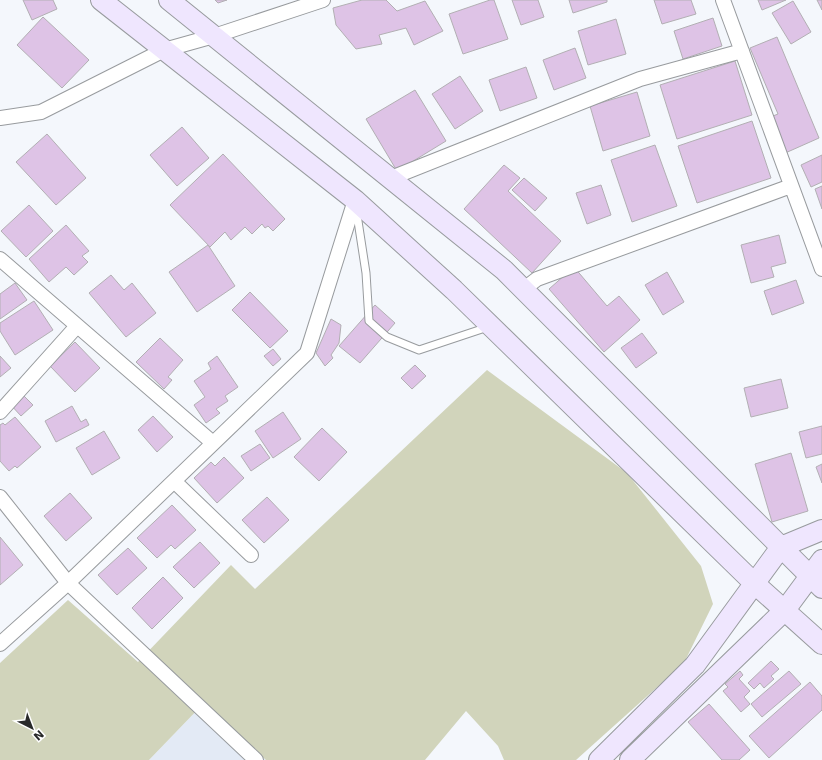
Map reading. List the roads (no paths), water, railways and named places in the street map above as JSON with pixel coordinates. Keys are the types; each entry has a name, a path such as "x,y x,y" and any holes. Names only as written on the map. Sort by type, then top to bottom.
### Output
{"main road":[{"path":"101,0 355,200 454,290 754,584 822,644"},
{"path":"169,0 504,270 816,582"},
{"path":"602,759 696,665 781,547 822,530"},
{"path":"630,760 785,610 816,582 822,560"}],"street":[{"path":"0,118 41,112 164,50 214,36 323,0"},
{"path":"723,0 822,269"},
{"path":"390,178 640,79 742,51"},
{"path":"524,289 537,279 792,186"},
{"path":"0,644 68,583 306,353 355,200"},
{"path":"0,259 213,443"},
{"path":"0,412 77,326"},
{"path":"174,481 251,555"},
{"path":"0,497 68,583 256,760"}],"lane":[{"path":"355,200 366,273 369,321 387,337 419,350 491,326"}]}
